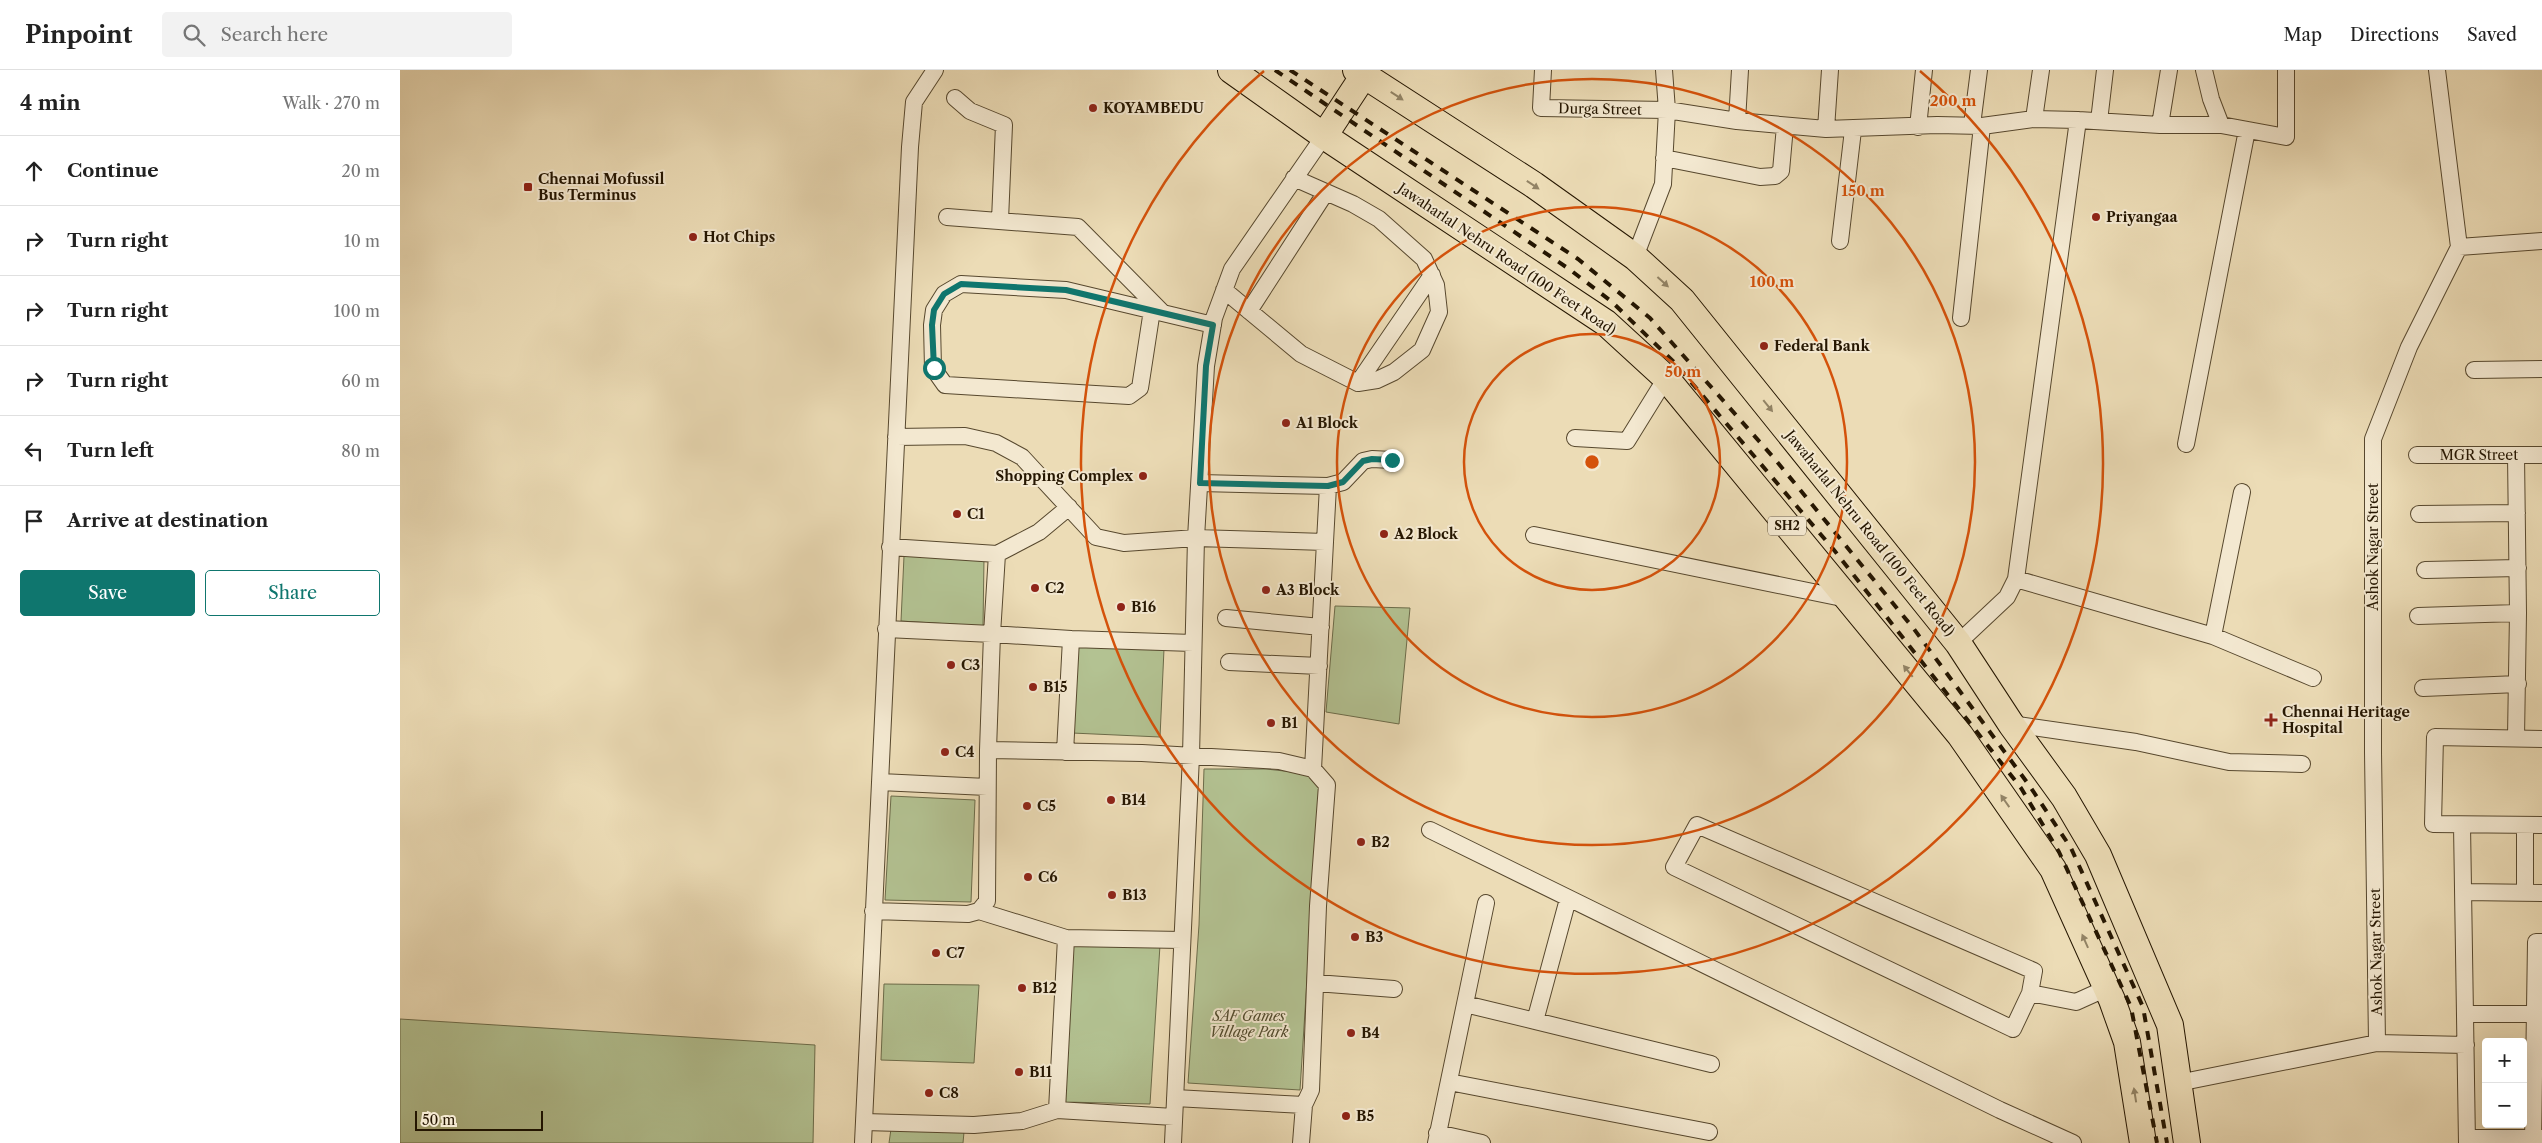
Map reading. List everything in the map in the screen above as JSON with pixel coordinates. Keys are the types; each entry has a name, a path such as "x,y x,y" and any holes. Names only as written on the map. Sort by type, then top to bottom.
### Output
{"main road":[{"name":"Jawaharlal Nehru Road (100 Feet Road)","path":"1231,70 1324,136 1606,323 1666,378 1960,735 2053,869 2107,988 2127,1042 2143,1143"},
{"name":"Jawaharlal Nehru Road (100 Feet Road)","path":"1360,73 1534,185 1635,257 1682,300 1958,643 2011,724 2064,797 2098,855 2170,1025 2187,1143"},
{"path":"1324,136 1360,73"}],"street":[{"path":"863,1143 910,147 914,102 935,70"},
{"name":"Durga Street","path":"1543,70 1541,108 1667,110"},
{"path":"1635,257 1663,184 1667,110 1664,70"},
{"path":"1737,121 1740,70"},
{"path":"1826,129 1830,70"},
{"path":"1918,127 1924,70"},
{"path":"1961,318 1977,126 1978,70"},
{"path":"2034,119 2041,70"},
{"path":"2099,121 2105,70"},
{"path":"2160,125 2169,70"},
{"path":"2204,70 2211,99 2221,125"},
{"path":"1667,110 1737,121 1826,129 1853,130 1977,126 2034,119 2160,125 2221,125 2286,137 2286,70"},
{"path":"2437,70 2459,247 2542,241"},
{"path":"954,98 970,111 1004,125 1000,220"},
{"path":"1958,643 2007,597 2016,579 2078,120"},
{"path":"1664,158 1760,176 1775,176 1781,171 1785,126"},
{"path":"1840,241 1853,130"},
{"path":"2186,444 2247,130"},
{"path":"1173,1143 1191,756 1196,538 1206,366 1213,325 1232,269 1324,136"},
{"path":"1224,290 1300,354 1358,383 1377,380 1394,372 1422,350 1438,312 1436,285 1424,259 1379,219 1294,178"},
{"path":"1249,311 1326,192"},
{"path":"947,217 1078,227 1157,312"},
{"name":"Ashok Nagar Street","path":"2377,1044 2373,752 2373,439 2410,347 2459,247"},
{"path":"1358,383 1432,275"},
{"path":"1157,312 1140,388 1129,396 945,385 934,368 932,325 934,310 944,294 961,284 1066,290 1213,325"},
{"path":"2474,370 2542,369"},
{"path":"1575,438 1627,441 1666,378"},
{"path":"896,437 965,436 996,443 1022,457 1096,537 1124,543 1196,538 1326,542"},
{"name":"MGR Street","path":"2417,455 2542,455"},
{"path":"2516,455 2518,568 2516,737"},
{"path":"1200,483 1328,486 1343,482 1363,461 1372,459 1392,460"},
{"path":"1313,769 1328,486"},
{"path":"2213,636 2242,492"},
{"path":"890,547 997,554 1039,532 1069,507"},
{"path":"2419,514 2517,512"},
{"path":"1534,534 1847,599"},
{"path":"980,911 987,901 988,750 997,554"},
{"path":"2425,570 2518,568"},
{"path":"2016,579 2213,636 2312,678"},
{"path":"2418,616 2518,613"},
{"path":"1226,618 1321,627"},
{"path":"886,629 1071,639 1193,643"},
{"path":"1065,752 1071,639"},
{"path":"1228,662 1318,666"},
{"path":"2423,688 2518,684"},
{"path":"2011,724 2136,742 2229,762 2302,764"},
{"path":"2542,739 2516,737 2435,737 2433,824 2542,825"},
{"path":"988,750 1191,756 1279,761 1313,769 1327,785 1318,906 1310,1090 1304,1104 1301,1143"},
{"path":"880,782 987,787"},
{"path":"1697,825 2034,971 2030,994 2012,1029 1674,867 1697,825"},
{"path":"2462,825 2467,1140 2536,1140 2538,1076 2536,942 2542,942"},
{"path":"2525,826 2525,893"},
{"path":"1430,830 2000,1110 2074,1143"},
{"path":"2463,892 2542,893"},
{"path":"1535,1022 1568,899"},
{"path":"1482,1143 1436,1138 1486,903"},
{"path":"873,911 968,914 980,911 1066,938 1182,940"},
{"path":"1057,1110 1066,938"},
{"path":"1316,983 1394,989"},
{"path":"2030,994 2076,1002 2107,988"},
{"path":"1465,1004 1711,1064"},
{"path":"2465,1014 2538,1014"},
{"path":"2178,1083 2377,1044 2466,1045"},
{"path":"1449,1082 1709,1132"},
{"path":"1175,1098 1304,1104"},
{"path":"864,1122 974,1125 1022,1121 1057,1110 1174,1117"}],"green space":[{"path":"904,556 984,559 983,626 901,621"},
{"path":"1335,606 1410,608 1399,724 1326,712"},
{"path":"1077,645 1164,649 1160,737 1072,733"},
{"name":"SAF Games Village Park","path":"1204,769 1266,769 1320,775 1300,1090 1188,1083 1199,925"},
{"path":"891,796 975,800 971,902 885,900"},
{"path":"1071,944 1160,945 1150,1104 1065,1102"},
{"path":"884,984 979,985 974,1063 881,1060"},
{"path":"400,1019 815,1045 813,1143 400,1143"},
{"path":"891,1129 964,1132 963,1143 889,1143"}],"railway":[{"path":"1275,70 1569,269 1611,301 1674,362 1834,550 2021,788 2059,852 2131,1007 2157,1143"},
{"path":"1290,70 1578,259 1650,318 1774,458 1914,629 2029,785 2071,848 2143,1007 2167,1143"}],"place":[{"name":"KOYAMBEDU","path":"1093,108"},
{"name":"Chennai Mofussil Bus Terminus","path":"528,187"},
{"name":"Priyangaa","path":"2096,217"},
{"name":"Hot Chips","path":"693,237"},
{"name":"Federal Bank","path":"1764,346"},
{"name":"A1 Block","path":"1286,423"},
{"name":"Shopping Complex","path":"1143,476"},
{"name":"C1","path":"957,514"},
{"name":"A2 Block","path":"1384,534"},
{"name":"C2","path":"1035,588"},
{"name":"A3 Block","path":"1266,590"},
{"name":"B16","path":"1121,607"},
{"name":"C3","path":"951,665"},
{"name":"B15","path":"1033,687"},
{"name":"Chennai Heritage Hospital","path":"2271,720"},
{"name":"B1","path":"1271,723"},
{"name":"C4","path":"945,752"},
{"name":"B14","path":"1111,800"},
{"name":"C5","path":"1027,806"},
{"name":"B2","path":"1361,842"},
{"name":"C6","path":"1028,877"},
{"name":"B13","path":"1112,895"},
{"name":"B3","path":"1355,937"},
{"name":"C7","path":"936,953"},
{"name":"B12","path":"1022,988"},
{"name":"B4","path":"1351,1033"},
{"name":"B11","path":"1019,1072"},
{"name":"C8","path":"929,1093"},
{"name":"B5","path":"1346,1116"}],"route":[{"path":"934,368 932,354 934,310 944,294 961,284 1066,290 1213,325 1206,366 1200,483 1328,486 1343,482 1357,465 1363,461 1372,459 1392,460"}]}
